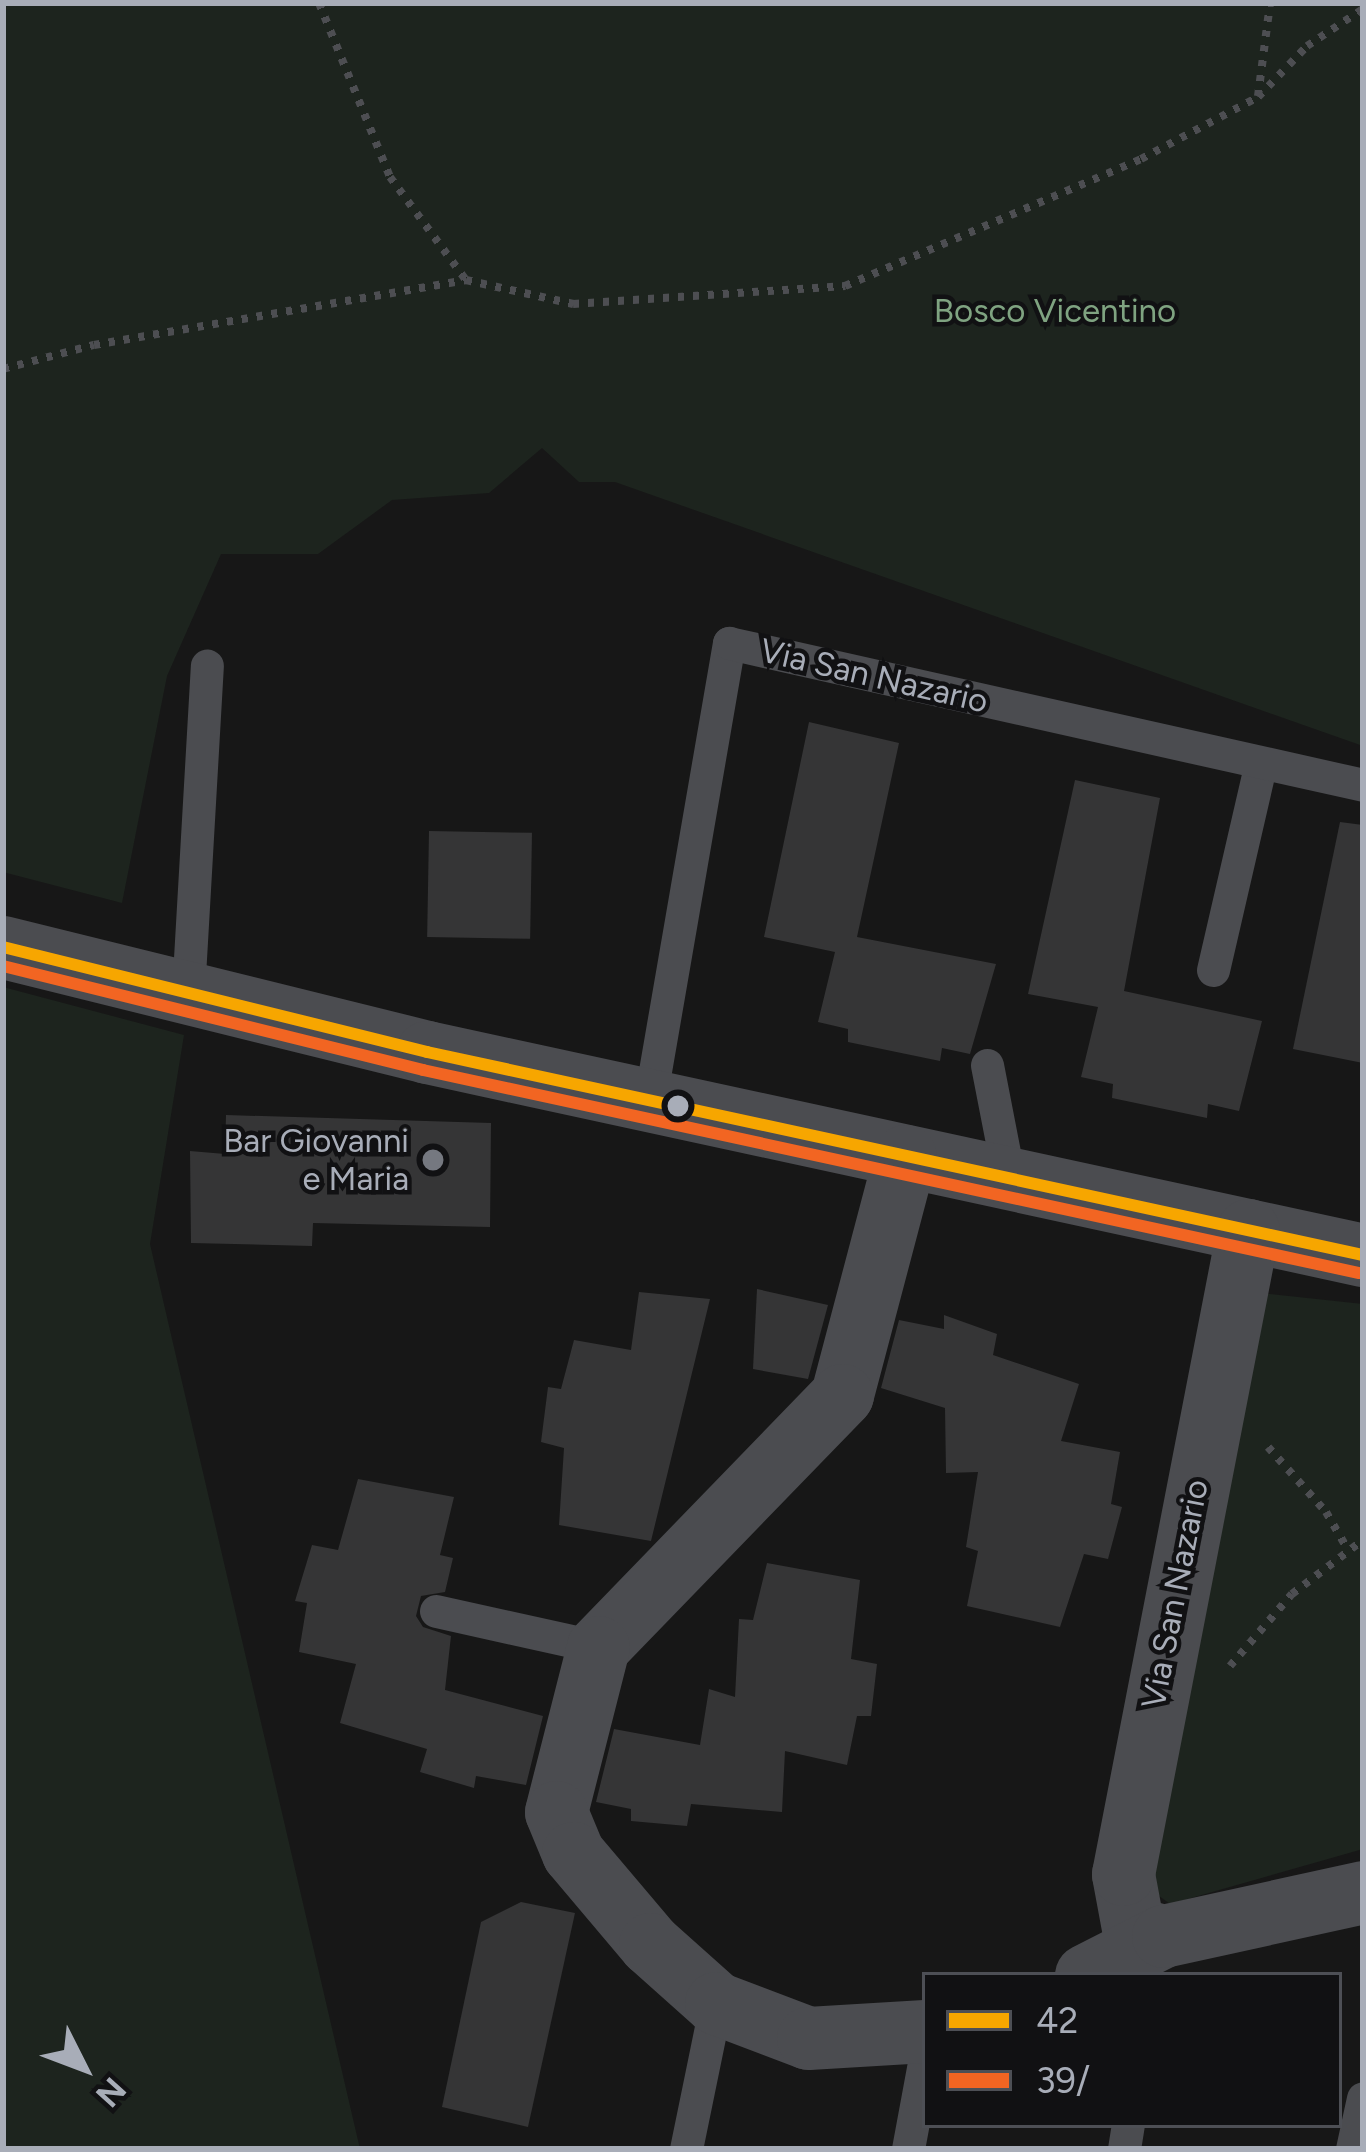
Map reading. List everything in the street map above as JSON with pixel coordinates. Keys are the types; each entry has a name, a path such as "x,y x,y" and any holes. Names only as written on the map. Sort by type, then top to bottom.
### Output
{"street":[{"path":"3,947 650,1100 1363,1255"},
{"path":"905,1156 842,1395 598,1647 556,1812 573,1853 650,1944 716,2003 808,2038 922,2031"},
{"name":"Via San Nazario","path":"1160,1956 1133,1928 1123,1874 1248,1230"},
{"path":"1098,1972 1363,1892"}],"lane":[{"name":"Via San Nazario","path":"650,1100 728,643 1261,766 1363,785"},
{"path":"188,993 207,666"},
{"path":"1213,970 1261,766"},
{"path":"987,1065 1009,1178"},
{"path":"436,1611 598,1647"},
{"path":"686,2149 716,2003"},
{"path":"908,2149 922,2073"},
{"path":"1352,2149 1363,2098"}],"path":[{"path":"319,3 390,177 466,280"},
{"path":"1258,98 1270,3"},
{"path":"3,369 94,345 466,280 573,304 845,286 1141,159 1258,98 1307,46 1363,9"},
{"path":"1213,1394 1296,1477 1348,1550"},
{"path":"1224,1673 1292,1594 1363,1540"}],"green space":[{"name":"Bosco Vicentino","path":"3,3 1363,3 1363,746 615,482 579,482 542,448 489,493 392,500 318,554 221,554 167,676 122,903 3,872"},
{"path":"3,987 184,1035 150,1244 360,2149 3,2149"},
{"path":"1252,1292 1363,1304 1363,1849 1170,1904 1151,1890"}],"building":[{"path":"809,722 899,743 857,937 996,964 970,1054 942,1048 940,1061 848,1042 848,1029 818,1022 835,952 764,937"},
{"path":"1075,780 1160,798 1124,991 1262,1021 1239,1111 1208,1104 1207,1118 1112,1098 1113,1084 1081,1077 1098,1007 1028,994"},
{"path":"1340,822 1363,825 1363,1063 1293,1049"},
{"path":"429,831 532,833 530,939 427,937"},
{"path":"226,1115 491,1123 490,1227 313,1223 312,1246 191,1243 190,1151 225,1154"},
{"path":"757,1289 828,1305 808,1379 753,1369"},
{"path":"639,1292 710,1299 651,1541 559,1525 564,1448 541,1442 548,1387 561,1389 574,1340 631,1350"},
{"path":"944,1315 997,1334 993,1355 1079,1384 1061,1441 1120,1452 1111,1504 1122,1507 1108,1559 1084,1554 1060,1627 967,1606 978,1551 966,1547 978,1472 946,1473 945,1408 881,1388 899,1320 944,1329"},
{"path":"358,1479 454,1497 440,1555 453,1558 445,1592 421,1596 416,1616 423,1627 451,1636 445,1690 543,1716 526,1785 476,1776 474,1788 420,1772 427,1749 340,1723 356,1664 299,1652 307,1603 295,1601 312,1545 338,1550"},
{"path":"767,1563 860,1580 851,1659 877,1664 871,1716 857,1716 847,1765 785,1751 782,1812 691,1804 687,1826 631,1821 631,1809 596,1802 614,1729 700,1745 709,1689 735,1697 739,1619 753,1620"},
{"path":"521,1902 575,1913 528,2127 442,2107 481,1922"}],"transit line":[{"name":"42","path":"3,947 427,1052 1363,1255"},
{"name":"39/","path":"3,966 423,1070 1359,1273"}],"place":[{"name":"Bar Giovanni e Maria","path":"433,1160"}]}
